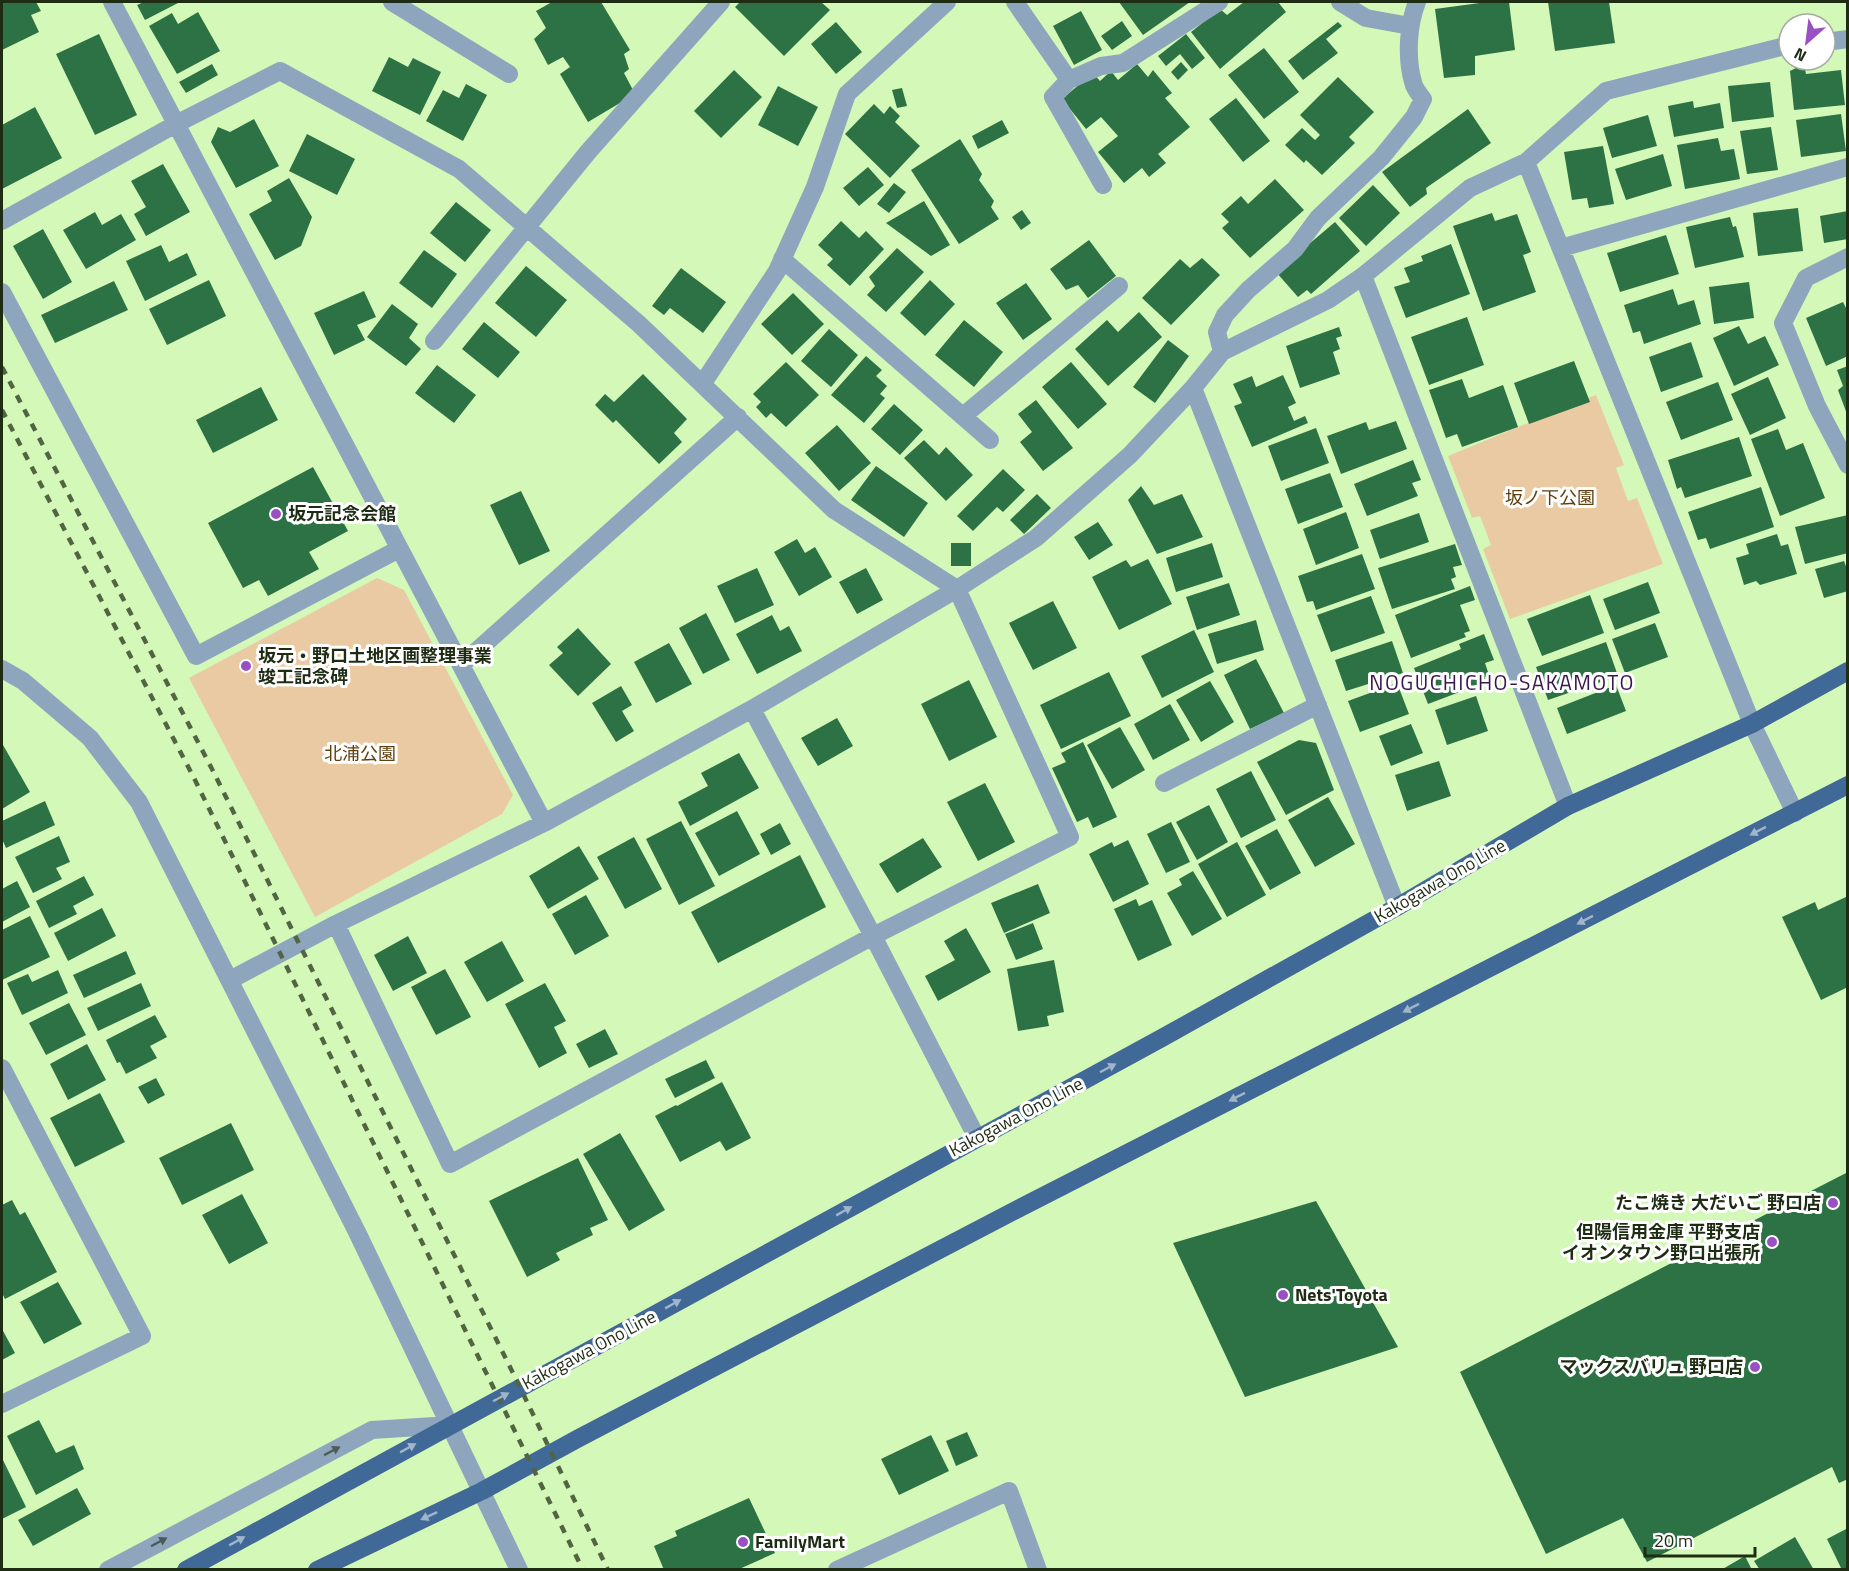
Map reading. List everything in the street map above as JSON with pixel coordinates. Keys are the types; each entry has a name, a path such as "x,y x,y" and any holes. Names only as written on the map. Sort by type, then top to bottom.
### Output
{"main road":[{"name":"Kakogawa Ono Line","path":"186,1569 1397,907 1568,806 1752,724 1848,671"},
{"path":"317,1569 482,1491 1014,1211 1848,785"}],"street":[{"path":"112,2 544,823"},
{"path":"392,2 509,74"},
{"path":"434,341 588,152 721,2"},
{"path":"702,382 777,271 815,187 847,94 947,2"},
{"path":"1015,2 1069,80"},
{"path":"1103,185 1053,97 1069,80 1101,66 1123,63 1220,2"},
{"path":"1340,2 1365,18 1410,26"},
{"path":"1222,352 1217,332 1225,315 1248,290 1295,249 1318,218 1381,158 1414,117 1423,99 1413,84 1410,26 1418,2"},
{"path":"230,980 336,924 544,823 752,709 957,590 1036,538 1130,455 1193,388 1222,352 1328,300 1363,276 1470,188 1526,162 1605,92 1777,48"},
{"path":"2,221 176,124 280,72 459,169 639,324 834,510 957,590 1070,837 873,936 450,1164 336,924"},
{"path":"1526,162 1752,724 1795,813"},
{"path":"1561,248 1848,167"},
{"path":"1848,257 1806,278 1783,323 1817,406 1848,465"},
{"path":"782,259 990,440"},
{"path":"1363,276 1568,806"},
{"path":"963,416 1119,286"},
{"path":"2,292 196,656 399,549"},
{"path":"1193,388 1397,907"},
{"path":"461,664 738,417"},
{"path":"2,669 23,681 90,738 139,802 357,1232 519,1569"},
{"path":"1164,783 1318,705"},
{"path":"752,709 977,1138"},
{"path":"2,1068 142,1336 2,1404"},
{"path":"108,1569 372,1430 450,1425"},
{"path":"837,1569 1009,1491 1038,1569"},
{"path":"331,1569 375,1541"}],"green space":[{"name":"坂ノ下公園","path":"1596,395 1624,465 1616,468 1628,501 1637,498 1663,564 1510,619 1483,549 1491,545 1480,516 1472,518 1448,456"},
{"name":"北浦公園","path":"377,578 404,590 513,795 502,814 315,917 189,678"}],"building":[{"path":"2,2 36,2 41,11 31,15 39,32 2,50"},
{"path":"144,2 180,2 145,20 137,5"},
{"path":"552,2 601,2 630,50 624,54 629,69 624,73 635,94 588,122 560,74 570,67 563,57 548,65 534,39 546,28 536,11"},
{"path":"740,2 821,2 830,10 784,56 735,7"},
{"path":"1119,2 1190,2 1143,35"},
{"path":"1244,2 1278,2 1286,12 1220,69 1191,32 1220,9 1227,15"},
{"path":"1487,2 1509,2 1515,50 1475,56 1475,75 1444,78 1435,9"},
{"path":"1548,2 1609,2 1615,43 1555,51"},
{"path":"1081,11 1102,50 1074,65 1053,26"},
{"path":"198,12 220,51 177,74 149,26 172,13 178,24"},
{"path":"1122,21 1132,36 1112,50 1101,36"},
{"path":"836,22 862,52 836,74 811,44"},
{"path":"1338,22 1342,26 1326,39 1338,53 1303,80 1288,61"},
{"path":"99,34 137,115 95,135 56,54"},
{"path":"1186,34 1205,58 1192,69 1180,54 1166,66 1158,56"},
{"path":"1264,48 1299,92 1264,119 1228,75"},
{"path":"389,57 408,67 413,58 441,72 420,115 372,91"},
{"path":"1181,62 1188,70 1178,80 1171,72"},
{"path":"212,64 218,75 186,93 179,82"},
{"path":"1137,64 1148,77 1153,70 1172,93 1165,98 1190,127 1158,154 1166,163 1149,177 1142,168 1124,183 1098,152 1118,136 1101,117 1086,129 1062,99 1093,73 1100,81 1111,71 1118,80"},
{"path":"734,70 762,97 721,138 694,111"},
{"path":"1841,70 1845,105 1794,110 1790,72 1806,72 1806,74"},
{"path":"1338,77 1374,112 1349,137 1355,143 1322,175 1306,160 1304,163 1285,145 1302,128 1315,140 1320,135 1300,115"},
{"path":"1770,82 1774,117 1732,122 1728,86"},
{"path":"466,84 487,95 463,141 426,121 443,90 459,98"},
{"path":"778,86 818,107 798,146 758,125"},
{"path":"902,88 907,106 897,108 892,90"},
{"path":"1236,98 1270,141 1243,162 1209,119"},
{"path":"1693,101 1694,108 1720,103 1724,128 1674,137 1668,106"},
{"path":"874,104 884,114 890,106 900,116 895,122 920,146 890,178 845,134"},
{"path":"35,107 62,158 2,189 2,125"},
{"path":"1468,109 1491,143 1426,188 1427,194 1410,207 1382,172"},
{"path":"1841,114 1846,151 1801,157 1796,120"},
{"path":"1648,115 1657,146 1612,158 1603,128"},
{"path":"254,119 279,166 236,188 211,142 218,127 230,132"},
{"path":"1002,120 1009,133 978,149 972,136"},
{"path":"1771,127 1778,170 1747,174 1740,131"},
{"path":"307,134 355,159 337,195 289,171"},
{"path":"1718,138 1721,151 1734,149 1740,179 1685,189 1677,145"},
{"path":"960,139 982,174 979,180 994,201 991,207 999,219 959,244 911,170"},
{"path":"1603,146 1614,204 1589,208 1587,198 1572,200 1564,152"},
{"path":"1663,154 1672,186 1626,200 1615,169"},
{"path":"163,164 190,212 146,236 134,214 146,207 131,181"},
{"path":"868,167 884,185 859,206 843,188"},
{"path":"289,178 312,217 301,246 275,260 249,214 272,201 267,191"},
{"path":"1275,179 1304,210 1250,258 1222,228 1229,222 1221,214 1241,196 1248,204"},
{"path":"894,183 906,192 889,213 877,204"},
{"path":"1373,185 1400,213 1366,246 1339,218"},
{"path":"924,201 950,245 931,256 886,223"},
{"path":"456,202 491,230 465,262 430,233"},
{"path":"1798,208 1803,251 1758,256 1753,213"},
{"path":"1022,210 1031,223 1021,230 1012,217"},
{"path":"1848,211 1848,239 1824,243 1820,216"},
{"path":"95,212 102,225 121,214 136,240 86,269 63,230"},
{"path":"1492,213 1495,221 1517,214 1531,252 1523,255 1536,292 1483,311 1453,226"},
{"path":"1730,217 1733,227 1736,226 1744,257 1695,268 1686,227"},
{"path":"841,221 859,238 866,231 884,249 850,286 827,265 833,259 818,245"},
{"path":"1335,222 1360,251 1311,294 1307,290 1298,297 1276,272"},
{"path":"43,229 72,282 43,299 13,246"},
{"path":"1666,235 1679,274 1620,292 1607,253"},
{"path":"1089,240 1116,276 1088,298 1078,285 1066,290 1050,269"},
{"path":"1451,244 1470,294 1406,318 1394,287 1410,282 1404,268 1423,261 1421,256"},
{"path":"161,245 169,262 187,253 197,275 145,301 126,261"},
{"path":"897,248 924,272 886,312 867,295 875,286 869,277"},
{"path":"424,250 457,274 432,308 399,283"},
{"path":"1202,258 1220,275 1171,325 1142,298 1180,259 1190,268"},
{"path":"526,266 567,300 536,337 495,303"},
{"path":"681,268 726,302 703,333 670,308 664,315 652,306"},
{"path":"209,280 226,316 167,345 149,309"},
{"path":"930,280 955,304 925,336 900,313"},
{"path":"114,281 128,310 55,343 41,315"},
{"path":"1749,282 1754,318 1714,324 1709,287"},
{"path":"1026,283 1052,319 1023,340 996,303"},
{"path":"1673,289 1678,305 1694,300 1701,324 1644,344 1640,331 1633,333 1624,305"},
{"path":"364,291 376,317 357,325 365,340 334,355 314,313"},
{"path":"793,293 824,324 792,355 761,324"},
{"path":"1843,302 1848,312 1848,356 1826,366 1806,318"},
{"path":"392,304 418,324 409,338 421,349 406,366 367,337"},
{"path":"1139,312 1162,337 1108,386 1075,349 1107,320 1118,332"},
{"path":"1467,317 1484,365 1429,385 1411,337"},
{"path":"964,320 1003,352 974,387 935,355"},
{"path":"484,322 520,352 498,378 462,349"},
{"path":"1739,326 1748,344 1765,336 1779,365 1734,386 1713,338"},
{"path":"1339,327 1342,336 1336,338 1340,349 1333,352 1340,374 1300,388 1286,346"},
{"path":"829,329 858,355 831,387 801,361"},
{"path":"1168,340 1189,356 1155,403 1133,387"},
{"path":"1691,342 1703,377 1661,392 1649,357"},
{"path":"866,356 882,370 876,376 887,386 880,394 885,398 864,423 831,395"},
{"path":"1574,361 1590,402 1529,424 1514,383"},
{"path":"786,362 819,395 786,427 771,413 766,418 756,407 761,402 753,394"},
{"path":"1071,362 1107,404 1078,429 1042,387"},
{"path":"437,365 476,395 454,423 415,393"},
{"path":"1848,366 1847,414 1838,390 1843,386 1837,370"},
{"path":"643,374 687,419 674,433 682,442 659,464 616,420 613,423 595,405 605,394 614,402"},
{"path":"1283,375 1296,403 1288,407 1294,421 1305,416 1308,423 1252,447 1234,406 1242,403 1233,384 1252,376 1256,387"},
{"path":"1768,377 1786,418 1750,435 1731,394"},
{"path":"1462,379 1469,398 1503,385 1518,427 1462,447 1457,434 1446,438 1429,390"},
{"path":"1718,382 1733,420 1681,440 1666,402"},
{"path":"261,387 278,420 213,453 196,420"},
{"path":"1036,400 1073,448 1043,471 1020,442 1032,432 1018,414"},
{"path":"894,404 923,430 900,455 871,429"},
{"path":"1396,421 1407,449 1341,474 1327,436 1366,422 1369,430"},
{"path":"837,425 871,463 839,491 805,453"},
{"path":"1316,428 1329,463 1281,481 1268,446"},
{"path":"1778,429 1786,450 1803,443 1825,498 1780,516 1751,439"},
{"path":"1739,437 1752,476 1685,498 1681,487 1677,489 1668,460"},
{"path":"924,440 939,455 946,447 973,475 946,501 904,458"},
{"path":"1413,460 1421,480 1412,483 1418,496 1367,516 1354,484"},
{"path":"876,466 928,503 904,537 851,500"},
{"path":"313,467 348,531 309,552 319,569 268,596 259,580 243,588 208,523"},
{"path":"1003,469 1025,490 1003,512 997,507 973,531 957,516"},
{"path":"1330,473 1343,507 1298,524 1285,489"},
{"path":"1141,486 1154,505 1182,494 1203,537 1157,554 1128,500"},
{"path":"1761,487 1774,527 1710,549 1706,538 1698,540 1688,512"},
{"path":"521,491 550,551 519,565 490,505"},
{"path":"1037,494 1051,508 1024,534 1010,520"},
{"path":"1346,512 1359,548 1316,565 1303,529"},
{"path":"1419,513 1429,542 1380,559 1370,530"},
{"path":"1848,515 1848,553 1805,564 1795,527"},
{"path":"1098,522 1113,545 1089,560 1074,537"},
{"path":"1777,534 1781,546 1788,544 1797,574 1760,585 1756,581 1744,585 1736,558 1749,554 1746,544"},
{"path":"797,539 805,553 815,547 832,577 799,596 774,552"},
{"path":"951,543 971,543 971,566 951,566"},
{"path":"1212,543 1223,577 1176,592 1166,558"},
{"path":"1455,544 1462,565 1453,567 1456,577 1451,579 1455,589 1392,609 1378,568"},
{"path":"1362,554 1375,589 1316,610 1313,601 1307,602 1298,576"},
{"path":"1148,559 1172,604 1119,630 1092,577 1126,560 1131,567"},
{"path":"1844,561 1848,572 1848,591 1824,598 1815,569"},
{"path":"757,568 774,605 735,623 717,586"},
{"path":"866,568 883,600 857,614 839,582"},
{"path":"1648,582 1660,613 1615,630 1603,599"},
{"path":"1229,583 1240,615 1197,630 1186,597"},
{"path":"1470,586 1475,600 1460,605 1470,631 1464,633 1466,637 1411,658 1395,615"},
{"path":"1590,595 1604,633 1542,656 1527,619"},
{"path":"1371,596 1385,633 1331,652 1317,615"},
{"path":"1053,601 1077,648 1033,670 1009,623"},
{"path":"706,613 730,660 703,674 679,628"},
{"path":"772,615 780,631 789,626 802,651 757,674 736,634"},
{"path":"1256,620 1264,650 1217,664 1208,634"},
{"path":"1655,623 1668,657 1625,673 1612,639"},
{"path":"578,628 611,664 578,696 549,665 563,653 557,647"},
{"path":"1194,630 1214,672 1162,698 1141,656"},
{"path":"1484,634 1494,660 1485,663 1489,675 1485,677 1486,682 1428,704 1414,668 1461,649 1459,644"},
{"path":"1392,641 1403,673 1346,691 1335,660"},
{"path":"1606,642 1618,676 1548,700 1536,667"},
{"path":"669,643 692,684 656,703 634,662"},
{"path":"1256,659 1284,713 1250,729 1224,675"},
{"path":"1109,672 1131,716 1061,749 1040,705"},
{"path":"969,680 997,737 949,761 921,704"},
{"path":"1210,681 1234,722 1201,742 1176,700"},
{"path":"1397,683 1409,714 1360,732 1348,701"},
{"path":"1616,685 1626,711 1567,734 1557,708"},
{"path":"621,686 632,705 622,711 634,731 616,742 592,703"},
{"path":"1476,696 1488,731 1447,745 1435,710"},
{"path":"1170,704 1190,740 1153,760 1134,724"},
{"path":"837,718 853,746 818,766 801,738"},
{"path":"1411,724 1423,753 1391,766 1379,736"},
{"path":"1120,727 1145,770 1112,789 1087,745"},
{"path":"1299,740 1316,743 1334,790 1286,815 1257,762"},
{"path":"1083,742 1117,817 1093,828 1088,817 1077,822 1052,768 1066,762 1061,753"},
{"path":"2,746 30,792 2,809"},
{"path":"739,753 759,788 690,826 678,802 708,786 701,773"},
{"path":"1439,761 1451,796 1407,811 1395,775"},
{"path":"1251,771 1276,820 1241,838 1216,789"},
{"path":"985,783 1015,842 978,861 947,802"},
{"path":"1328,797 1355,844 1315,867 1288,820"},
{"path":"45,801 55,825 6,848 2,839 2,821"},
{"path":"1209,805 1228,842 1197,860 1176,822"},
{"path":"737,811 760,854 719,876 695,833"},
{"path":"681,821 715,886 679,905 646,839"},
{"path":"1171,822 1190,862 1166,873 1147,834"},
{"path":"780,823 791,844 771,855 760,834"},
{"path":"1277,829 1301,873 1270,890 1245,846"},
{"path":"59,836 70,862 56,868 62,879 33,893 15,857"},
{"path":"634,837 662,889 625,909 597,857"},
{"path":"923,838 942,867 897,893 879,864"},
{"path":"1128,840 1149,884 1113,902 1089,854 1112,842 1114,847"},
{"path":"1237,842 1266,895 1227,917 1198,864"},
{"path":"579,846 599,879 548,909 529,876"},
{"path":"800,855 826,907 718,963 691,912"},
{"path":"1193,871 1222,919 1192,936 1167,893 1182,885 1179,879"},
{"path":"84,876 94,895 73,906 77,914 49,928 36,901"},
{"path":"17,881 30,907 2,922 2,889"},
{"path":"1038,884 1050,913 1004,933 991,903"},
{"path":"586,895 609,936 575,955 552,914"},
{"path":"1848,896 1848,987 1821,1000 1782,917 1815,902 1818,910"},
{"path":"1136,899 1139,906 1152,900 1172,945 1138,961 1114,909"},
{"path":"102,908 116,936 68,961 54,933"},
{"path":"30,916 50,957 2,980 2,930"},
{"path":"1033,923 1043,949 1016,960 1005,934"},
{"path":"966,928 991,972 938,1001 925,976 955,960 944,941"},
{"path":"408,936 427,973 393,991 374,955"},
{"path":"502,941 524,981 487,1002 464,962"},
{"path":"126,951 136,974 84,998 73,975"},
{"path":"1054,960 1064,1012 1047,1016 1049,1026 1018,1031 1007,969"},
{"path":"445,969 471,1017 436,1035 411,987"},
{"path":"58,970 68,993 22,1015 7,983 28,974 32,982"},
{"path":"141,983 151,1006 98,1031 87,1008"},
{"path":"545,983 566,1021 554,1027 567,1053 539,1068 505,1004"},
{"path":"69,1003 86,1035 46,1055 29,1023"},
{"path":"155,1015 167,1037 150,1046 157,1058 126,1074 120,1062 117,1063 106,1040"},
{"path":"605,1029 618,1054 589,1068 576,1044"},
{"path":"87,1044 106,1080 68,1100 50,1064"},
{"path":"706,1060 715,1078 675,1098 665,1079"},
{"path":"156,1078 165,1095 148,1104 138,1087"},
{"path":"722,1082 751,1138 726,1151 720,1141 680,1162 655,1116"},
{"path":"100,1093 125,1142 75,1167 50,1118"},
{"path":"231,1123 254,1170 182,1205 159,1158"},
{"path":"620,1133 665,1210 629,1231 583,1154"},
{"path":"578,1158 608,1220 590,1228 593,1235 556,1253 560,1260 527,1277 489,1201"},
{"path":"1848,1172 1848,1479 1839,1483 1832,1467 1647,1562 1623,1518 1546,1554 1460,1372"},
{"path":"242,1194 268,1243 229,1264 202,1215"},
{"path":"12,1200 20,1215 25,1212 57,1272 5,1299 2,1293 2,1205"},
{"name":"Nets'Toyota","path":"1316,1201 1398,1347 1245,1397 1173,1243"},
{"path":"58,1282 82,1324 44,1344 20,1302"},
{"path":"2,1329 15,1353 2,1360"},
{"path":"39,1420 56,1453 74,1445 84,1469 36,1495 7,1436"},
{"path":"967,1432 978,1456 956,1466 946,1441"},
{"path":"931,1435 949,1471 899,1495 881,1459"},
{"path":"2,1458 26,1507 2,1519"},
{"path":"77,1488 91,1514 33,1546 18,1520"},
{"path":"749,1498 775,1553 737,1570 664,1570 654,1546 677,1536 675,1531"},
{"path":"1848,1528 1848,1570 1842,1570 1827,1539"},
{"path":"1795,1537 1814,1570 1760,1570 1754,1561"},
{"path":"1745,1556 1752,1570 1721,1570"}],"railway":[{"path":"2,367 212,769 516,1379 608,1570"},
{"path":"2,410 194,778 583,1570"}],"place":[{"name":"坂元記念会館","path":"276,514"},
{"name":"坂元・野口土地区画整理事業 竣工記念碑","path":"246,666"},
{"name":"たこ焼き 大だいご 野口店","path":"1833,1203"},
{"name":"但陽信用金庫 平野支店 イオンタウン野口出張所","path":"1772,1242"},
{"name":"Nets'Toyota","path":"1283,1295"},
{"name":"マックスバリュ 野口店","path":"1755,1367"},
{"name":"FamilyMart","path":"743,1542"}],"district":[{"name":"NOGUCHICHO-SAKAMOTO","path":"1502,683"}]}
